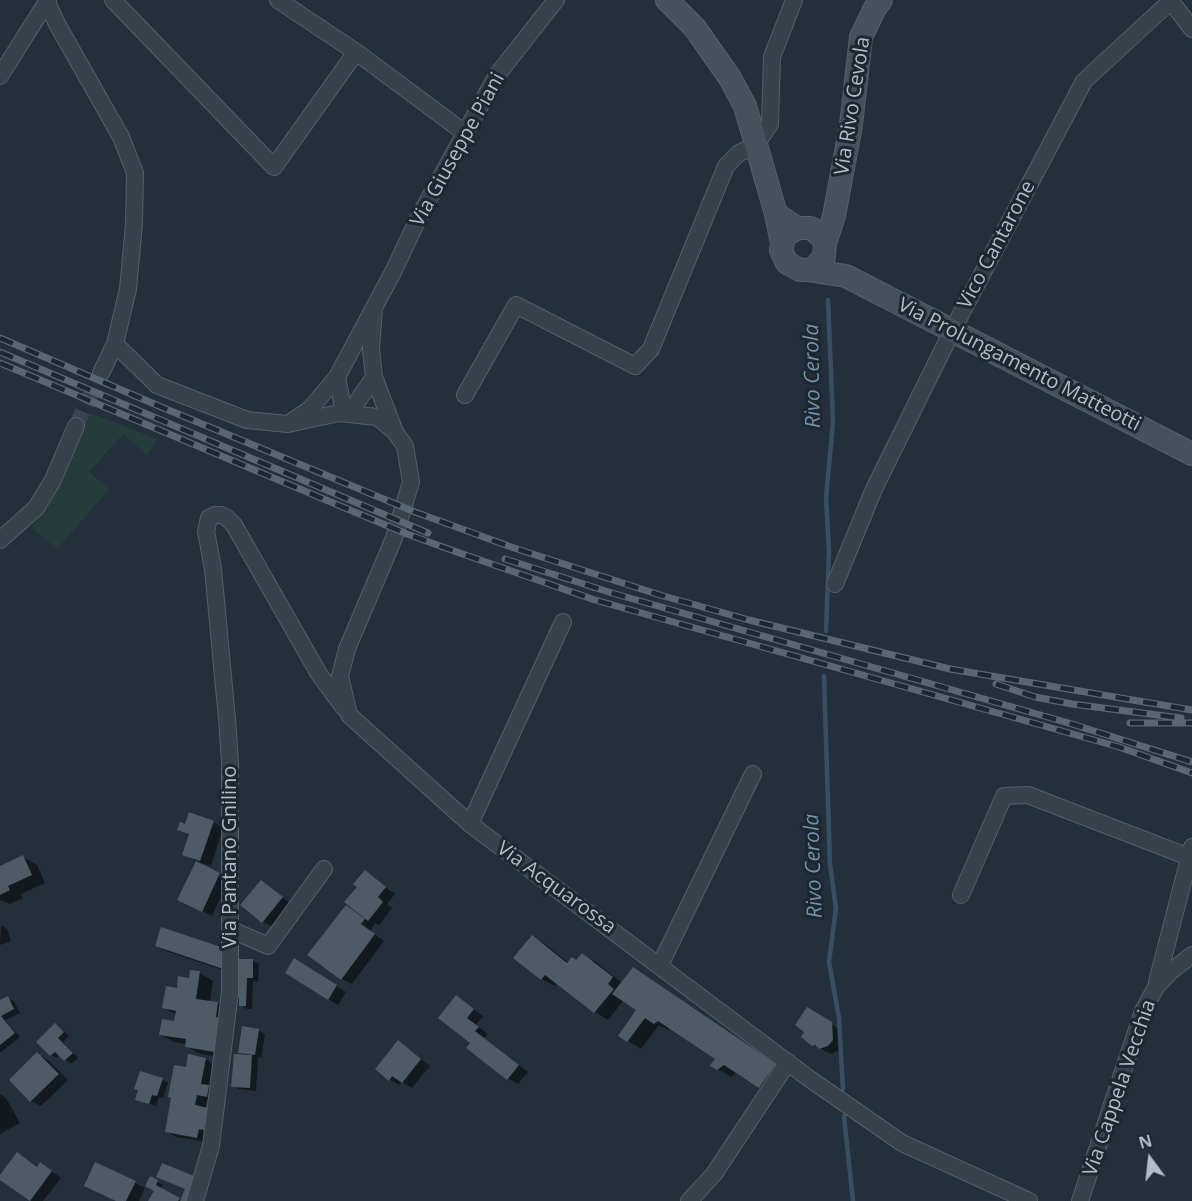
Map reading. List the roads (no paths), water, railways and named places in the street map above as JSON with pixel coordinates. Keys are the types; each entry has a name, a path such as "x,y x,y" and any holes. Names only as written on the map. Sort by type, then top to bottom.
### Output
{"street":[{"path":"113,0 274,167 356,52"},
{"path":"278,0 356,52 465,133"},
{"name":"Via Giuseppe Piani","path":"288,424 310,410 337,377 420,215 497,75 556,0"},
{"name":"Via Prolungamento Matteotti","path":"667,0 695,28 730,78 745,106 776,214 795,232 818,231 825,247 846,276"},
{"path":"465,395 516,305 636,366 651,349 726,166 739,153 755,146 770,124 772,57 794,0"},
{"name":"Via Rivo Cevola","path":"825,247 834,216 851,125 861,37 881,0"},
{"path":"1170,0 1192,29"},
{"name":"Vico Cantarone","path":"835,584 874,489 952,331 1084,81 1170,0"},
{"path":"0,76 46,1 121,136 135,172 134,224 128,289 115,344 102,373"},
{"path":"795,232 834,216"},
{"name":"Via Prolungamento Matteotti","path":"795,232 783,257 787,263 800,270 846,276 1192,454"},
{"path":"807,270 820,263 825,247"},
{"path":"374,308 371,349 374,376 395,432"},
{"path":"115,344 157,385 247,420 288,424 339,413 377,417 395,432 405,446 411,482 394,538 346,649 340,676 349,715"},
{"path":"349,414 374,376"},
{"path":"337,377 342,402 349,414"},
{"path":"0,540 36,508 53,480 76,426"},
{"name":"Via Acquarossa","path":"215,514 227,518 234,525 319,674 349,715 470,824 788,1062 902,1143 1029,1201"},
{"name":"Via Pantano Gnilino","path":"195,1201 211,1146 230,992 228,719 213,568 206,531 209,518 215,514"},
{"path":"470,824 563,622"},
{"path":"660,965 753,774"},
{"path":"961,895 1004,796 1028,795 1191,852 1185,906 1156,987"},
{"path":"230,929 268,946 324,869"},
{"name":"Via Cappela Vecchia","path":"1080,1201 1143,1011 1156,987 1170,972 1192,955"},
{"path":"689,1201 714,1174 788,1062"}],"waterway":[{"name":"Rivo Cerola","path":"826,631 829,552 826,498 833,422 828,300"},
{"name":"Rivo Cerola","path":"824,676 830,865 836,908 829,962 839,1018 843,1089"},
{"name":"Rivo Cerola","path":"844,1116 853,1201"}],"tunnel":[{"path":"76,426 101,373"}],"railway":[{"path":"0,338 415,512 514,548 660,595 749,620 950,669 1192,710"},
{"path":"0,352 428,533"},
{"path":"0,363 407,534 595,600 1119,747 1192,773"},
{"path":"505,559 612,593 1072,724 1192,762"},
{"path":"996,684 1035,697 1072,704 1181,718"},
{"path":"1130,723 1192,723"}]}
